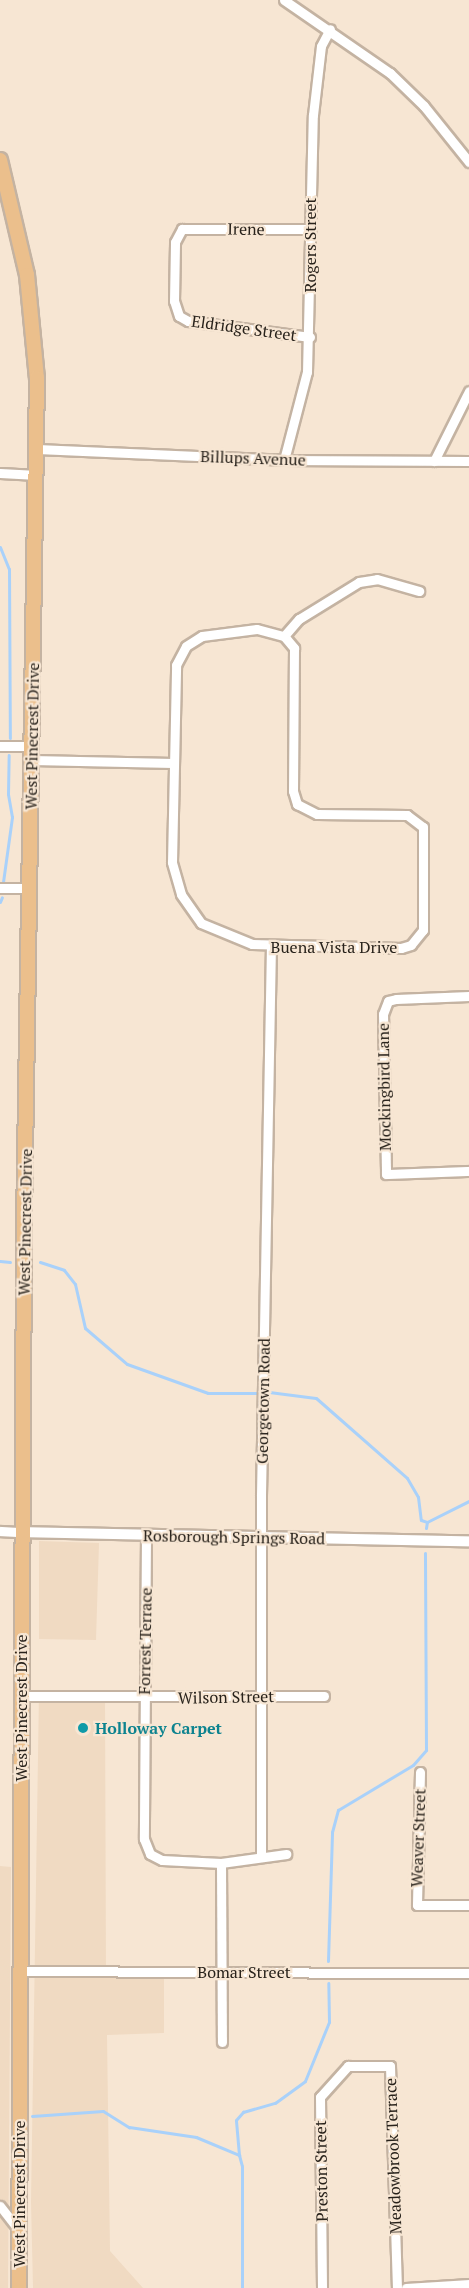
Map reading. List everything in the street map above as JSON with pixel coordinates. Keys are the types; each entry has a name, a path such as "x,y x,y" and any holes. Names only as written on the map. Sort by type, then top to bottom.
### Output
{"main road":[{"name":"West Pinecrest Drive","path":"1,166 18,222 32,312 37,449 29,888 22,1532 19,2288"}],"street":[{"path":"284,0 330,29 408,89 469,162"},
{"name":"Rogers Street","path":"284,460 302,403 310,337 310,230 315,97 321,46 330,29"},
{"name":"Irene","path":"179,316 174,300 175,242 183,229 310,230"},
{"name":"Eldridge Street","path":"179,316 188,321 310,337"},
{"path":"434,461 469,391"},
{"name":"Billups Avenue","path":"37,449 284,460 469,461"},
{"path":"0,473 37,475"},
{"path":"284,636 299,619 359,582 377,579 419,591"},
{"name":"Buena Vista Drive","path":"251,629 284,636 292,644 295,654 295,800 313,813 407,815 418,820 424,832 424,923 418,940 401,948 271,946 222,935 201,923 185,902 172,862 173,763 175,671 186,645 209,634 251,629"},
{"path":"0,746 32,753 173,763"},
{"path":"0,888 29,888"},
{"name":"Georgetown Road","path":"261,1857 261,1538 271,946"},
{"name":"Mockingbird Lane","path":"469,996 388,1001 383,1014 386,1174 469,1171"},
{"name":"Rosborough Springs Road","path":"0,1531 469,1541"},
{"name":"Forrest Terrace","path":"146,1535 144,1839 150,1854 162,1860 221,1863"},
{"name":"Wilson Street","path":"21,1696 144,1699 324,1696"},
{"name":"Weaver Street","path":"420,1772 417,1905 469,1905"},
{"path":"222,2042 221,1863 286,1854"},
{"name":"Bomar Street","path":"20,1971 469,1973"},
{"name":"Preston Street","path":"322,2288 320,2097 348,2066"},
{"name":"Meadowbrook Terrace","path":"348,2066 390,2066 397,2288"},
{"path":"0,2206 19,2230"},
{"path":"406,2288 469,2284"}],"shaded area":[{"path":"39,1541 99,1543 96,1640 39,1639"},
{"path":"39,1692 105,1693 106,1977 164,1977 164,2033 107,2035 110,2251 143,2288 33,2288 31,2202"},
{"path":"0,1866 11,1867 8,2288 0,2288"}],"waterway":[{"path":"0,547 9,569 10,738"},
{"path":"3,882 12,817 8,794 9,755"},
{"path":"0,902 2,897"},
{"path":"0,1261 10,1262"},
{"path":"40,1262 64,1270 75,1284 85,1328 127,1364 208,1393 257,1393"},
{"path":"269,1392 316,1398 407,1478 418,1497 421,1520 427,1522"},
{"path":"426,1528 427,1522 469,1501"},
{"path":"328,1961 332,1832 338,1810 413,1765 426,1750 425,1553"},
{"path":"239,2155 236,2120 243,2112 275,2103 305,2081 329,2022 328,1983"},
{"path":"32,2116 103,2111 129,2127 196,2137 239,2155 242,2166 242,2288"}],"place":[{"name":"Holloway Carpet","path":"83,1728"}]}
